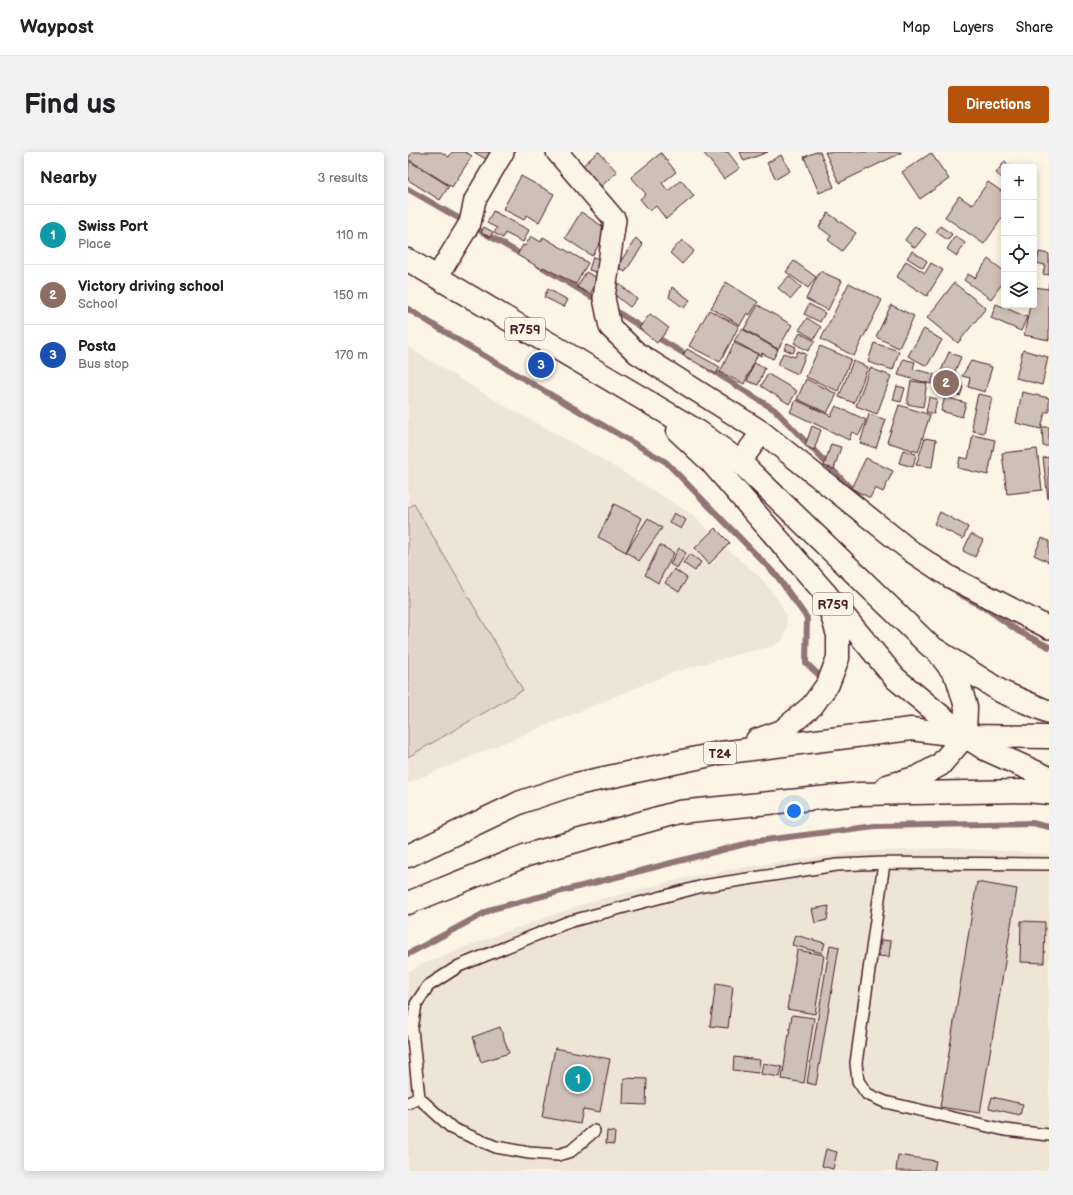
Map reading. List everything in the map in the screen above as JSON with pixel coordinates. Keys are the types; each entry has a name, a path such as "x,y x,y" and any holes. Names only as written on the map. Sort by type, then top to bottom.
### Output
{"main road":[{"name":"R759","path":"408,260 699,432 740,462 930,646 1002,692 1049,712"},
{"name":"R759","path":"642,398 711,462 825,593 895,678 965,736 985,749 1049,778"},
{"path":"720,753 782,731 812,706 828,684 838,658 838,635 825,593"},
{"path":"859,794 918,777 940,765 965,736 966,707 956,677 938,652"},
{"name":"T24","path":"408,856 521,802 572,785 720,753 911,729 965,736 1049,737"},
{"path":"408,903 527,855 679,812 859,794 1026,791 1049,793"}],"street":[{"path":"437,277 470,223 475,200 502,152"},
{"path":"557,152 615,220 604,298 610,327 637,353 762,432 912,552 950,577 1049,628"},
{"path":"740,462 762,432"}],"lane":[{"path":"884,863 856,1063 858,1081 867,1094 885,1102 1004,1130 1049,1135"},
{"path":"594,1131 571,1151 558,1155 528,1153 496,1147 453,1129 419,1098 412,1029 416,1004 428,986 459,966 568,922 703,886 837,865 884,863 1049,864"},
{"path":"408,1103 419,1098"}],"shaded area":[{"path":"408,347 496,401 593,454 692,514 723,545 761,578 779,601 786,615 787,628 782,641 772,647 743,653 674,672 408,783"},
{"path":"414,504 523,690 408,757 408,508"},
{"path":"949,848 1049,854 1049,1171 408,1171 408,972 422,964 497,935 590,902 685,878 752,866 857,852"}],"building":[{"path":"412,152 441,152 449,157 452,152 465,152 472,156 452,187 408,159"},
{"path":"474,152 494,152 489,161"},
{"path":"598,152 617,172 598,189 580,168"},
{"path":"703,152 728,152 740,168 724,179"},
{"path":"740,152 768,152 744,161"},
{"path":"820,152 834,187 819,193 804,157"},
{"path":"825,152 901,152 901,153 839,183"},
{"path":"661,153 676,172 662,183 668,191 681,180 694,196 666,219 656,206 650,211 640,199 646,194 631,177"},
{"path":"931,153 949,179 920,199 902,172"},
{"path":"781,155 790,171 776,179 767,163"},
{"path":"409,161 449,186 440,200 408,180"},
{"path":"1001,166 1001,177 996,173"},
{"path":"521,176 554,194 539,222 526,215 524,220 503,209"},
{"path":"988,182 1001,191 1001,219 984,244 945,217 959,196 972,205"},
{"path":"493,211 529,230 523,242 505,233 503,238 494,233 497,228 487,223"},
{"path":"581,212 608,230 592,256 565,238"},
{"path":"828,213 856,233 842,251 828,240 831,236 819,227"},
{"path":"915,226 926,234 915,248 905,240"},
{"path":"940,226 952,234 948,240 936,232"},
{"path":"484,227 493,232 490,237 481,233"},
{"path":"531,236 541,242 543,237 588,263 576,284 543,267 542,269 517,255"},
{"path":"955,236 965,243 957,256 947,249"},
{"path":"636,238 643,245 625,272 617,267"},
{"path":"682,240 694,251 682,264 670,253"},
{"path":"912,251 927,261 923,268 907,258"},
{"path":"1039,252 1049,254 1049,275 1043,274 1045,265 1037,263"},
{"path":"593,257 603,260 599,273 589,270"},
{"path":"988,259 1001,269 1001,285 991,299 964,280 968,274 975,278"},
{"path":"794,261 816,277 808,288 786,272"},
{"path":"906,261 925,273 931,263 943,270 927,296 897,277"},
{"path":"820,271 842,281 828,310 806,299"},
{"path":"586,272 599,279 590,294 577,287"},
{"path":"789,276 801,287 791,299 778,288"},
{"path":"726,282 758,302 750,315 747,313 740,325 711,308"},
{"path":"1049,282 1049,340 1024,335 1029,308 1037,308 1037,287 1048,289"},
{"path":"618,283 637,299 630,307 611,292"},
{"path":"849,283 882,300 854,356 821,339"},
{"path":"954,283 986,308 958,343 927,318"},
{"path":"672,287 690,300 684,308 669,297"},
{"path":"548,289 568,300 564,307 544,297"},
{"path":"809,304 825,313 820,322 804,314"},
{"path":"996,304 1001,306 1001,308 1006,308 1027,317 1021,331 991,318"},
{"path":"758,305 792,325 778,349 744,329"},
{"path":"891,305 914,316 899,348 876,337"},
{"path":"709,310 739,326 720,362 689,346"},
{"path":"650,314 669,328 657,343 639,328"},
{"path":"807,318 821,327 814,339 799,330"},
{"path":"742,329 778,350 773,359 762,353 761,356 734,341"},
{"path":"924,329 942,340 927,366 908,356"},
{"path":"800,333 815,341 808,351 794,343"},
{"path":"734,343 758,354 744,384 720,372"},
{"path":"787,343 796,347 793,353 784,349"},
{"path":"874,343 899,351 893,370 868,362"},
{"path":"820,346 851,359 838,391 806,377"},
{"path":"687,349 720,367 716,374 683,355"},
{"path":"1023,350 1048,357 1042,385 1016,378"},
{"path":"798,351 806,354 798,374 778,365 783,353 795,357"},
{"path":"949,352 961,357 953,376 941,371"},
{"path":"903,359 915,362 913,369 934,374 931,384 898,375"},
{"path":"853,361 868,367 854,403 839,397"},
{"path":"971,361 992,367 985,392 968,387 970,378 962,376"},
{"path":"754,363 765,368 758,385 747,381"},
{"path":"870,368 891,376 877,414 856,406"},
{"path":"768,374 797,391 789,404 761,386"},
{"path":"806,379 837,394 827,413 797,399"},
{"path":"911,381 927,383 923,407 907,404"},
{"path":"942,382 963,387 960,396 940,390"},
{"path":"897,386 905,388 901,402 893,400"},
{"path":"1022,392 1049,398 1049,412 1045,412 1041,429 1016,423"},
{"path":"978,394 992,397 984,433 973,431 972,420"},
{"path":"929,397 937,399 934,414 926,412"},
{"path":"945,397 966,403 962,417 941,411"},
{"path":"796,400 831,416 836,406 866,420 859,435 852,432 849,440 790,412"},
{"path":"899,405 930,415 918,452 887,442"},
{"path":"869,414 886,420 876,448 860,443"},
{"path":"812,426 821,430 814,450 805,446"},
{"path":"1042,427 1049,427 1049,446 1043,446"},
{"path":"973,435 995,440 988,475 958,468 960,457 968,459"},
{"path":"925,438 936,440 932,467 916,465"},
{"path":"831,444 841,447 834,469 824,466"},
{"path":"1037,449 1042,490 1007,494 1002,453"},
{"path":"903,450 916,454 913,467 899,463"},
{"path":"1049,457 1049,499 1048,499 1043,458"},
{"path":"866,458 893,471 883,492 875,488 870,498 851,488"},
{"path":"614,504 642,518 626,552 598,537"},
{"path":"940,512 968,527 963,539 934,524"},
{"path":"674,513 686,520 681,529 669,522"},
{"path":"648,518 662,528 639,561 626,552"},
{"path":"715,528 730,543 709,564 695,548"},
{"path":"971,534 983,540 975,557 963,551"},
{"path":"1042,538 1049,541 1049,562 1034,555"},
{"path":"660,545 674,553 658,583 645,575"},
{"path":"679,548 686,553 677,568 670,564"},
{"path":"690,554 701,562 695,571 683,563"},
{"path":"674,569 687,578 679,592 665,583"},
{"path":"977,882 1017,889 980,1113 940,1107"},
{"path":"829,906 827,920 815,923 812,909"},
{"path":"1021,921 1045,922 1044,963 1020,962"},
{"path":"795,935 825,943 822,953 792,945"},
{"path":"881,940 891,941 889,957 879,956"},
{"path":"830,945 839,947 816,1085 807,1083"},
{"path":"797,950 824,955 815,1014 787,1009"},
{"path":"716,983 733,986 728,1028 710,1026"},
{"path":"792,1015 814,1018 804,1083 782,1079"},
{"path":"500,1027 509,1053 481,1062 473,1037"},
{"path":"555,1048 610,1059 600,1112 583,1109 580,1124 542,1117"},
{"path":"734,1057 760,1060 758,1073 733,1070"},
{"path":"763,1063 782,1067 780,1077 761,1074"},
{"path":"624,1078 647,1079 646,1105 623,1104"},
{"path":"992,1097 1023,1104 1020,1115 989,1108"},
{"path":"607,1131 615,1132 614,1144 606,1143"},
{"path":"826,1149 837,1152 833,1169 822,1166"},
{"path":"898,1155 936,1161 934,1171 896,1171"}],"waterway":[{"path":"408,189 524,256"},
{"path":"537,264 600,302"},
{"path":"611,308 646,330"},
{"path":"408,309 466,345 666,462 777,576 807,618 806,663 822,678"},
{"path":"653,335 690,357"},
{"path":"710,369 775,410 860,498"},
{"path":"958,593 987,609 1018,631 1049,647"},
{"path":"408,954 492,909 757,841 875,826 1032,823 1049,827"}],"place":[{"name":"Posta","path":"541,365"},
{"name":"Victory driving school","path":"946,383"},
{"name":"Swiss Port","path":"578,1079"}]}
